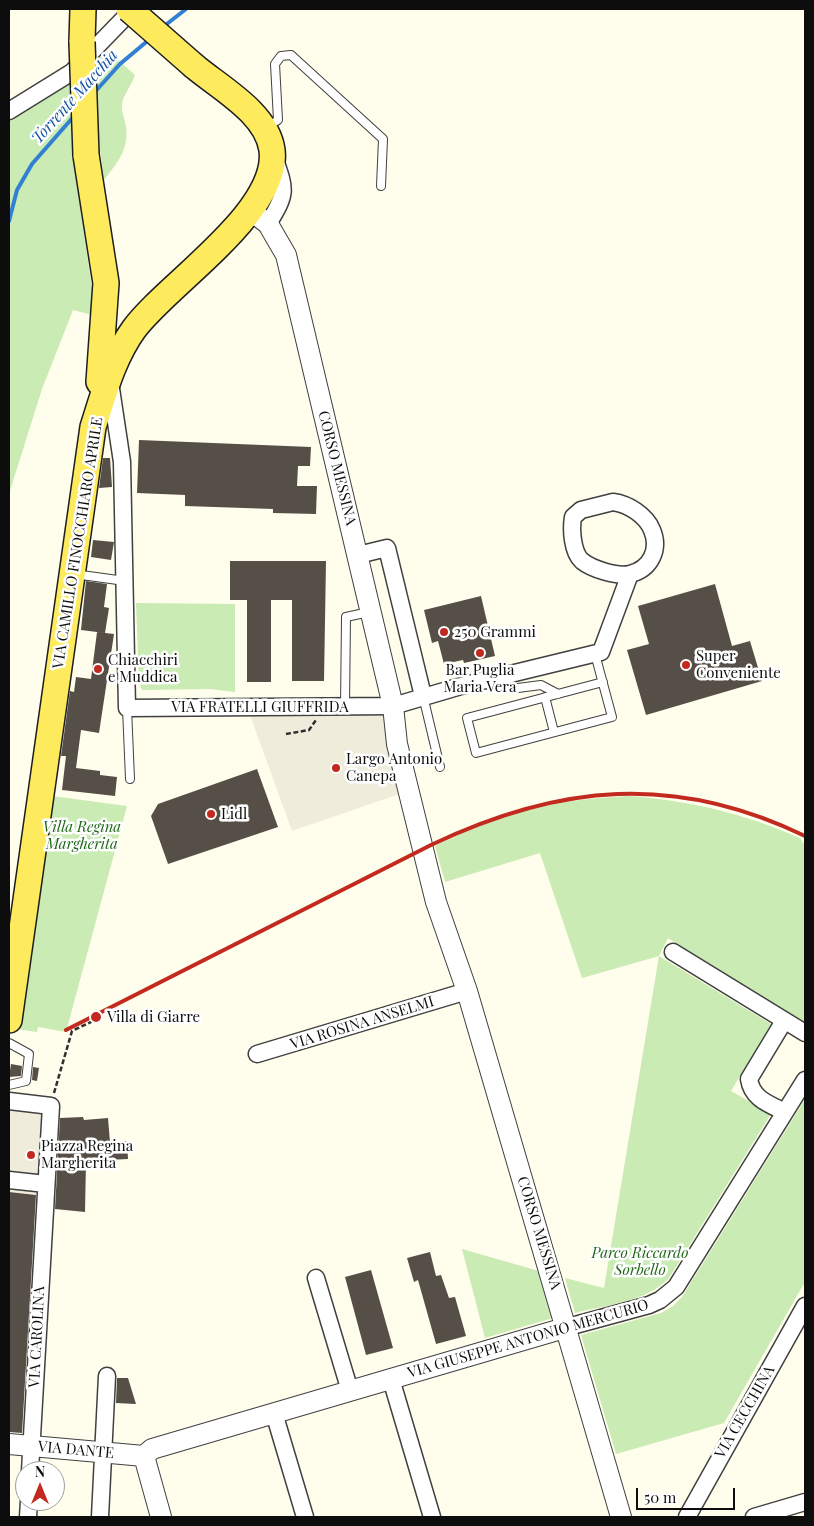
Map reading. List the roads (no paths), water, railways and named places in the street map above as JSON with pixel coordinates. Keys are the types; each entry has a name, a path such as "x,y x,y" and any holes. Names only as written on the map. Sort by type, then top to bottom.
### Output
{"main road":[{"path":"131,9 194,66 250,112 268,140"},
{"path":"84,19 86,156 106,283 115,327 119,331 124,332 134,329"},
{"name":"VIA CAMILLO FINOCCHIARO APRILE","path":"9,1020 93,427 109,377 121,349 134,329 147,313 218,247 258,216 268,175 268,140"},
{"path":"93,427 106,283"}],"street":[{"path":"9,111 72,72 131,9"},
{"name":"CORSO MESSINA","path":"258,216 286,256 371,611 393,711 397,744 422,850 436,902 454,949 568,1327 621,1517"},
{"path":"109,377 122,462 126,581 127,708"},
{"path":"595,654 600,652 630,574 649,563 656,552 656,538 650,525 634,510 624,504 613,502 582,510 573,516 571,528 581,560 611,573 630,574"},
{"path":"358,555 387,548 423,696"},
{"name":"VIA FRATELLI GIUFFRIDA","path":"127,708 345,706 393,711 423,696 595,654"},
{"path":"673,952 805,1033"},
{"name":"VIA ROSINA ANSELMI","path":"257,1054 467,991"},
{"path":"784,1020 749,1079 750,1090 755,1095 785,1112"},
{"name":"VIA GIUSEPPE ANTONIO MERCURIO","path":"144,1456 152,1449 649,1305 660,1300 676,1287 805,1080"},
{"name":"VIA CAROLINA","path":"9,1101 50,1106 31,1461"},
{"path":"9,1180 46,1184"},
{"path":"316,1278 350,1391"},
{"name":"VIA CECCHINA","path":"687,1517 805,1306"},
{"path":"100,1517 107,1376"},
{"path":"391,1379 432,1517"},
{"path":"274,1413 305,1517"},
{"name":"VIA DANTE","path":"9,1444 144,1456"},
{"path":"144,1456 162,1517"},
{"path":"754,1517 805,1502"}],"lane":[{"path":"268,140 278,120 275,64 281,56 291,55 382,139 381,186"},
{"path":"72,574 126,581"},
{"path":"345,706 346,617 371,611"},
{"path":"595,654 603,682 612,717 476,753 467,718 603,682"},
{"path":"504,675 510,689 541,685 559,694"},
{"path":"423,696 440,767"},
{"path":"545,697 554,732"},
{"path":"127,708 130,779"},
{"path":"9,1044 29,1054 26,1081 9,1085"}],"waterway":[{"name":"Torrente Macchia","path":"163,27 186,9"},
{"name":"Torrente Macchia","path":"93,94 120,64 151,38"},
{"name":"Torrente Macchia","path":"9,221 17,190 32,164 75,115"}],"railway":[{"path":"66,1030 431,845 478,825 525,809 571,799 617,794 663,795 710,802 757,816 805,836"}],"place":[{"name":"250 Grammi","path":"444,632"},
{"name":"Bar Puglia Maria Vera","path":"480,653"},
{"name":"Super Conveniente","path":"686,665"},
{"name":"Chiacchiri e Muddica","path":"98,669"},
{"name":"Largo Antonio Canepa","path":"336,768"},
{"name":"Lidl","path":"211,814"},
{"name":"Villa di Giarre","path":"96,1017"},
{"name":"Piazza Regina Margherita","path":"31,1155"}],"park label":[{"name":"Villa Regina Margherita","path":"82,836"},
{"name":"Parco Riccardo Sorbello","path":"640,1262"}]}
